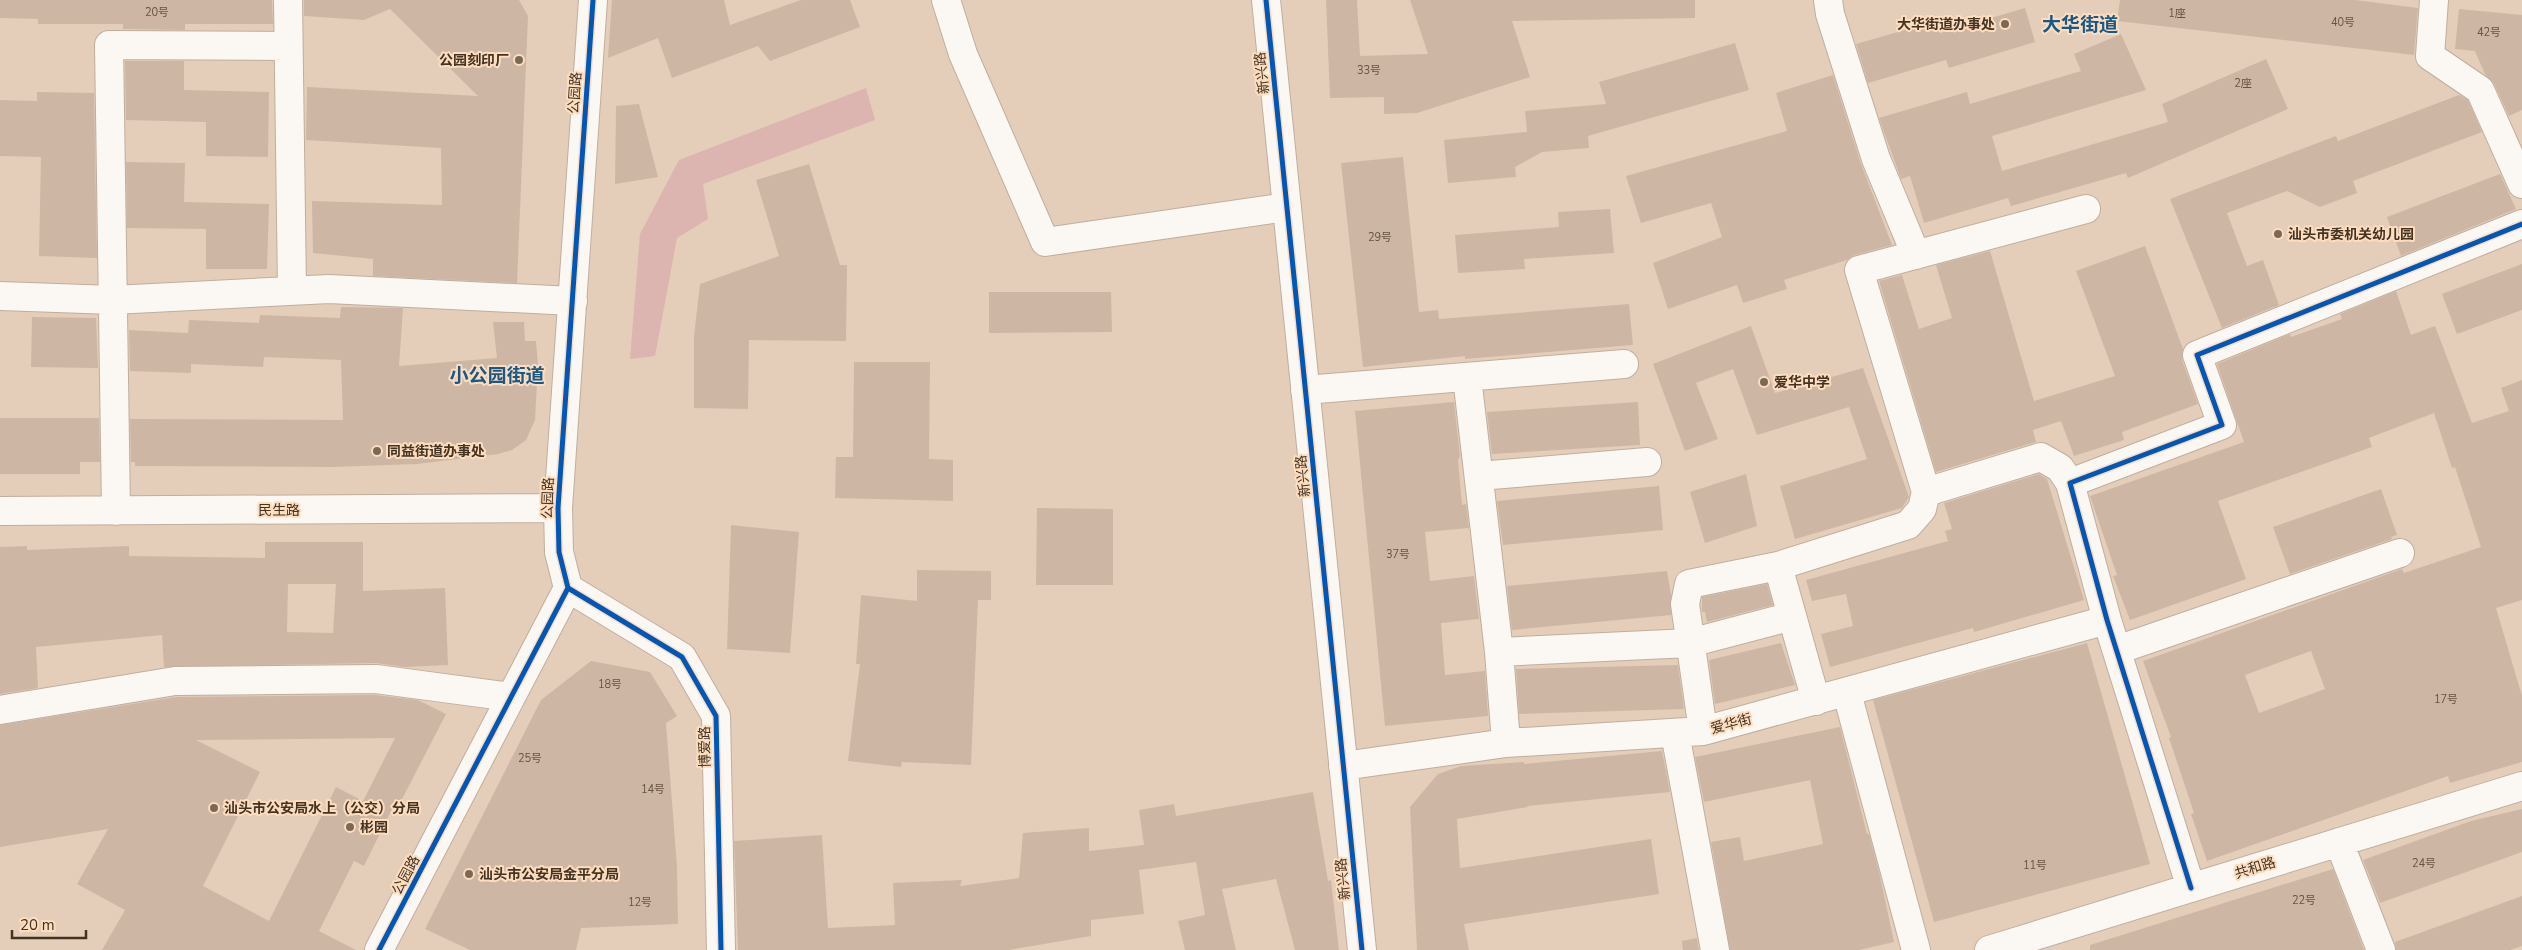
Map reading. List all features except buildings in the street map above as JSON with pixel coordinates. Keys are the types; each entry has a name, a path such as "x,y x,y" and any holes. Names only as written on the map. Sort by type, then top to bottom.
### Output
{"street":[{"path":"288,0 292,290"},
{"name":"公园路","path":"379,950 568,588 559,552 558,508 593,0"},
{"path":"946,0 963,54 1045,242 1287,207"},
{"name":"新兴路","path":"1266,0 1362,950"},
{"path":"1828,0 1830,14 1876,159 1916,255"},
{"path":"2434,0 2430,56 2480,90 2522,184"},
{"path":"116,511 109,45 288,46"},
{"path":"1703,731 1685,604 1689,584 1778,566 1908,525 1922,509 1926,492 1859,270 2086,208"},
{"path":"2070,483 2222,425 2197,355 2522,224"},
{"path":"0,296 114,300 329,289 573,301"},
{"path":"1305,390 1624,364"},
{"path":"1468,377 1499,652 1506,743"},
{"path":"1926,492 2041,457 2060,468 2070,483 2107,620 2191,888"},
{"path":"1479,476 1647,462"},
{"name":"民生路","path":"0,510 558,508"},
{"path":"2117,650 2400,553"},
{"path":"1778,566 1816,701"},
{"name":"博爱路","path":"568,588 682,657 716,716 721,950"},
{"path":"1499,652 1690,643 1792,616"},
{"name":"爱华街","path":"1343,766 1506,743 1703,731 2107,620"},
{"path":"0,710 175,681 376,679 511,697"},
{"path":"1846,693 1916,950"},
{"path":"1675,733 1715,950"},
{"name":"共和路","path":"1989,950 2522,786"},
{"path":"2340,842 2381,950"}],"shaded area":[{"path":"866,88 875,120 703,184 708,219 677,238 655,356 630,359 640,234 679,160"}],"cycle path":[{"path":"379,950 568,588 559,552 558,508 593,0"},
{"path":"1266,0 1362,950"},
{"path":"2191,888 2107,620 2070,483 2222,425 2197,355 2522,224"},
{"path":"568,588 682,657 716,716 721,950"}],"place":[{"name":"大华街道办事处","path":"2005,24"},
{"name":"公园刻印厂","path":"519,60"},
{"name":"汕头市委机关幼儿园","path":"2278,234"},
{"name":"爱华中学","path":"1764,382"},
{"name":"同益街道办事处","path":"377,451"},
{"name":"汕头市公安局水上（公交）分局","path":"214,808"},
{"name":"彬园","path":"350,827"},
{"name":"汕头市公安局金平分局","path":"469,874"}],"district":[{"name":"大华街道","path":"2080,25"},
{"name":"小公园街道","path":"497,376"}]}
